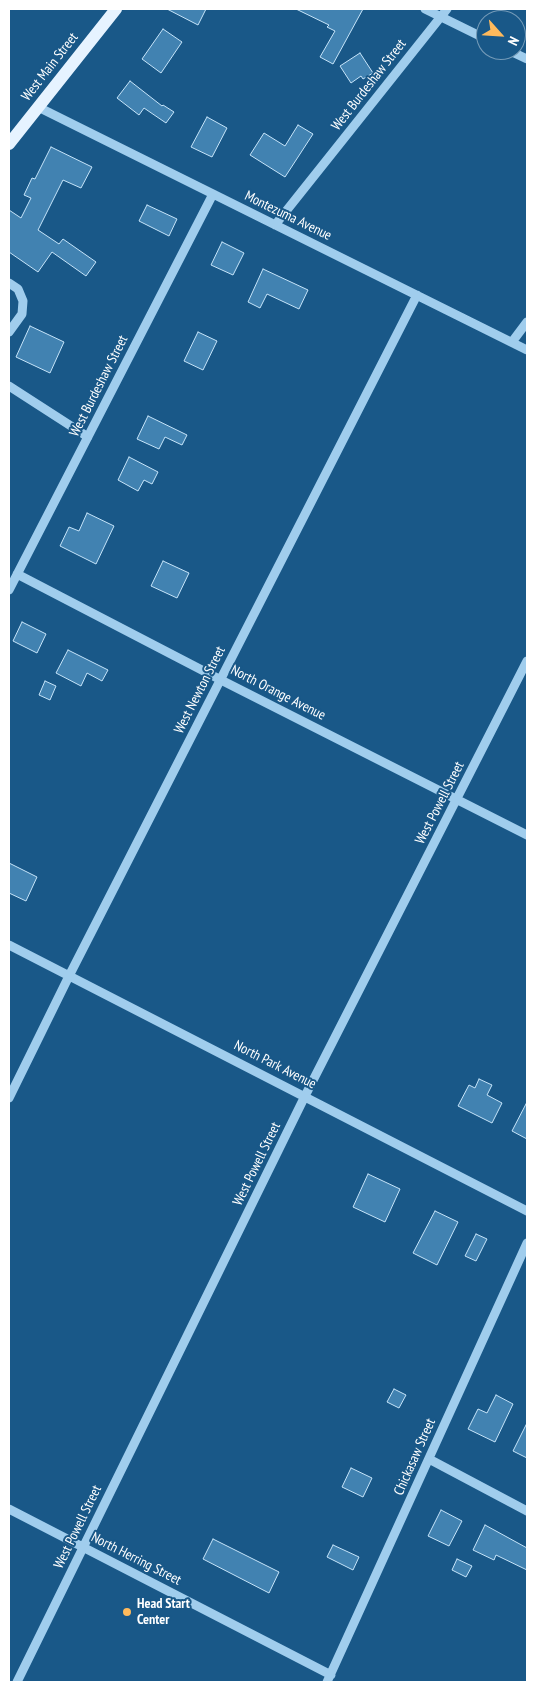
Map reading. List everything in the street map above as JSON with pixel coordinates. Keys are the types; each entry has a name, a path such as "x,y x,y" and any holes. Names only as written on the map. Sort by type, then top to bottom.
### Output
{"main road":[{"name":"West Main Street","path":"9,144 116,9"}],"street":[{"path":"425,9 476,34"},
{"name":"West Burdeshaw Street","path":"275,225 447,9"},
{"name":"Montezuma Avenue","path":"38,107 527,350"},
{"name":"West Burdeshaw Street","path":"9,590 213,194"},
{"path":"9,283 18,289 23,301 22,314 9,332"},
{"name":"West Newton Street","path":"9,1098 68,976 417,295"},
{"path":"512,342 527,322"},
{"path":"9,386 88,437"},
{"name":"North Orange Avenue","path":"17,574 221,680 527,834"},
{"name":"West Powell Street","path":"17,1682 305,1096 527,661"},
{"name":"North Park Avenue","path":"9,945 527,1210"},
{"name":"Chickasaw Street","path":"329,1678 527,1243"},
{"path":"429,1459 527,1510"},
{"name":"North Herring Street","path":"9,1509 329,1678"}],"building":[{"path":"167,9 206,9 198,25"},
{"path":"296,9 363,9 333,64 320,57 335,31 327,27 329,25"},
{"path":"163,29 182,42 161,73 142,59"},
{"path":"360,53 373,73 363,79 361,76 351,83 340,66"},
{"path":"130,81 162,106 174,112 166,123 144,108 139,115 117,98"},
{"path":"207,117 227,128 212,157 191,147"},
{"path":"298,125 313,134 285,177 250,155 264,133 285,146"},
{"path":"51,147 92,167 81,188 63,180 38,230 59,244 63,239 96,262 86,276 52,252 38,272 9,252 9,210 21,218 31,198 24,195 32,178 35,179"},
{"path":"147,205 177,219 169,236 139,221"},
{"path":"222,242 244,253 233,275 211,265"},
{"path":"263,269 308,290 299,309 267,294 260,308 248,302"},
{"path":"30,326 64,342 50,373 16,357"},
{"path":"198,332 217,341 203,370 184,361"},
{"path":"148,416 187,435 182,445 165,437 159,449 137,439"},
{"path":"129,457 158,472 152,484 144,480 138,491 118,480"},
{"path":"87,513 114,526 96,564 60,546 69,527 79,531"},
{"path":"163,561 189,573 177,598 151,586"},
{"path":"22,622 46,634 37,653 13,641"},
{"path":"68,650 108,670 102,681 87,673 81,686 56,673"},
{"path":"45,681 56,686 50,700 39,695"},
{"path":"9,863 37,877 26,901 9,893"},
{"path":"479,1079 492,1085 487,1095 502,1103 492,1123 458,1106 469,1085 475,1088"},
{"path":"527,1102 527,1139 512,1131"},
{"path":"368,1174 400,1189 385,1222 353,1207"},
{"path":"435,1211 458,1222 437,1265 413,1253"},
{"path":"476,1234 487,1239 476,1261 465,1256"},
{"path":"394,1389 406,1395 399,1408 387,1402"},
{"path":"496,1395 513,1404 495,1442 468,1429 478,1409 487,1413"},
{"path":"527,1423 527,1458 513,1451"},
{"path":"351,1468 372,1478 363,1497 342,1487"},
{"path":"441,1510 462,1521 449,1546 428,1536"},
{"path":"485,1525 527,1548 527,1570 496,1555 494,1560 473,1550"},
{"path":"213,1539 279,1572 269,1593 203,1559"},
{"path":"333,1545 359,1557 353,1570 327,1557"},
{"path":"457,1559 472,1566 466,1577 452,1570"}],"place":[{"name":"Head Start Center","path":"127,1612"}]}
